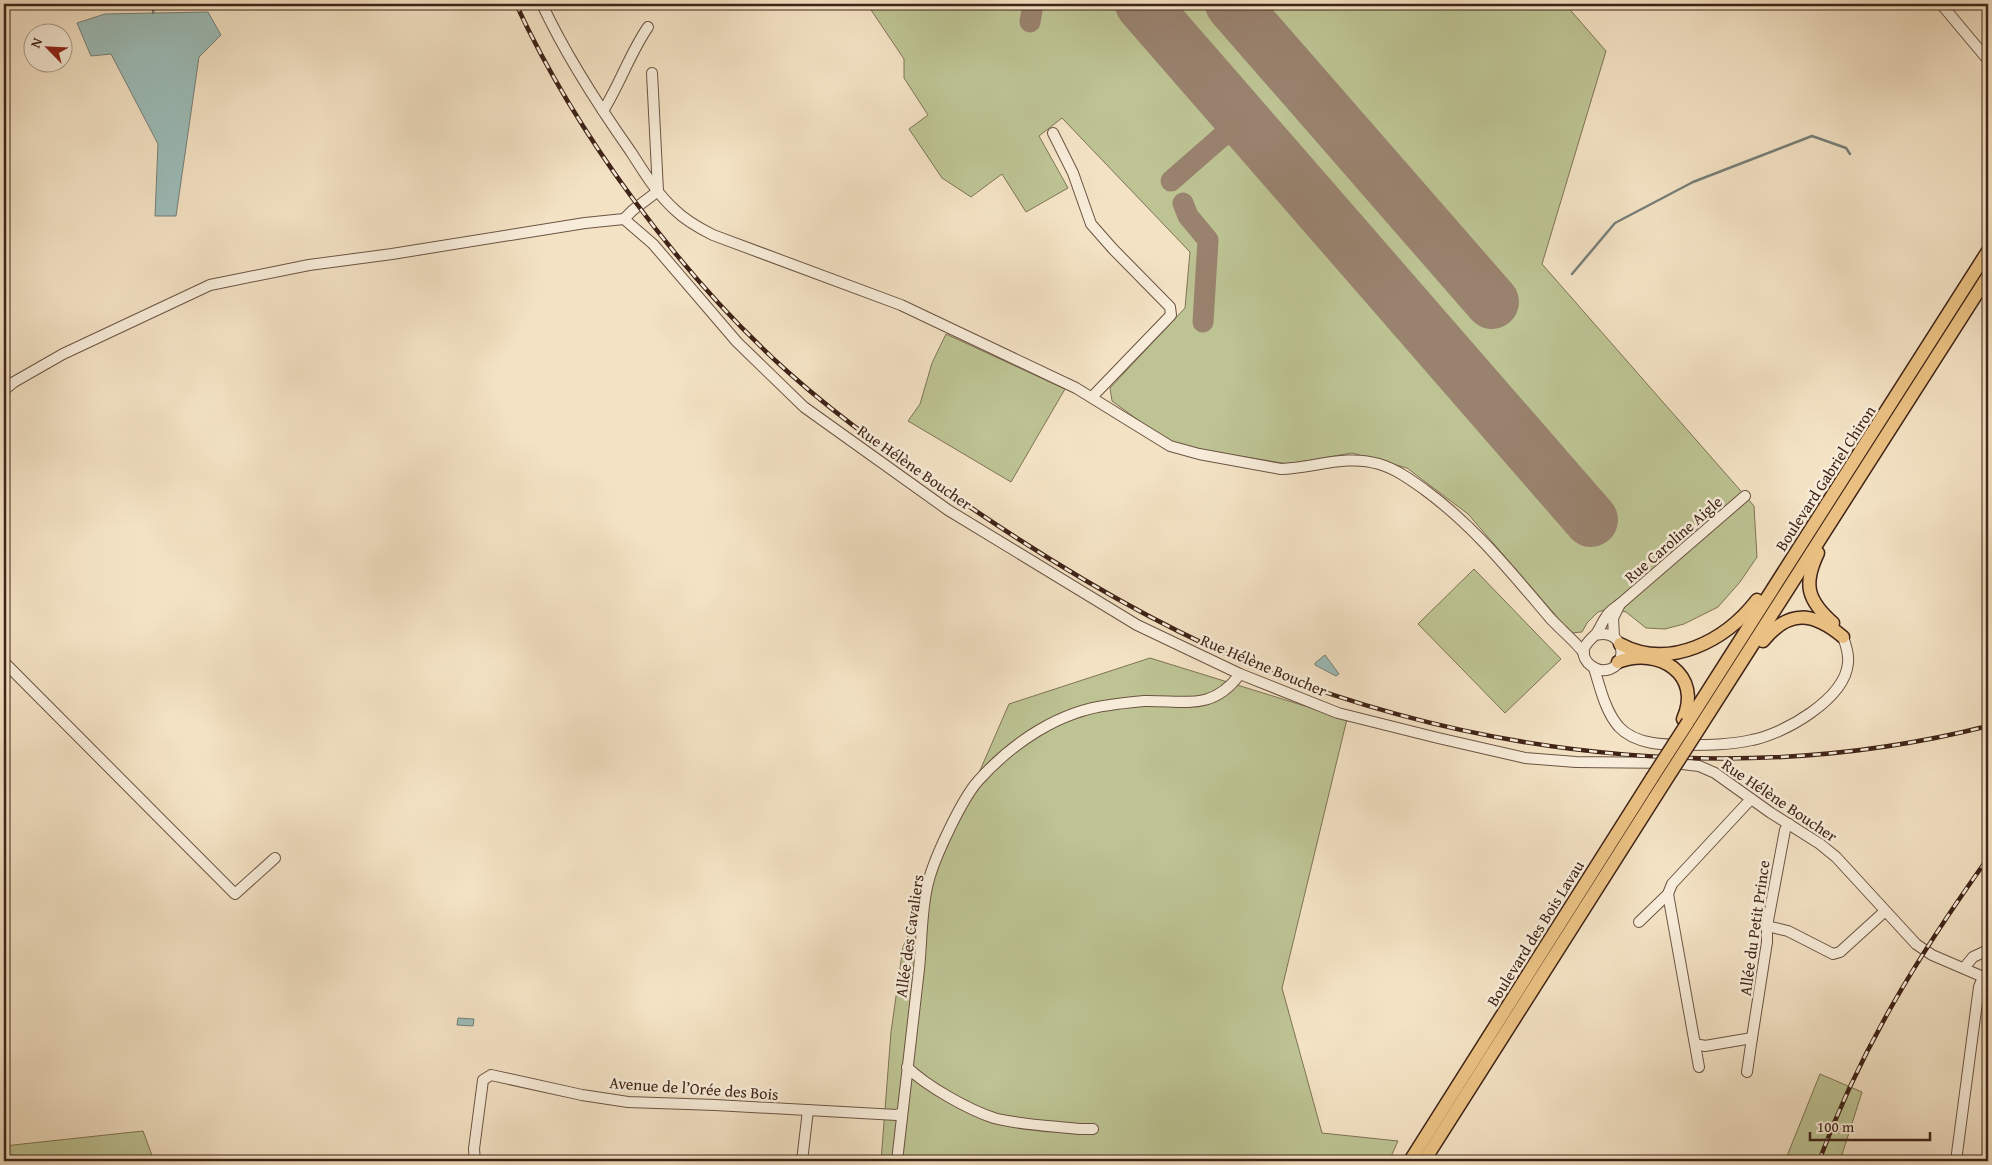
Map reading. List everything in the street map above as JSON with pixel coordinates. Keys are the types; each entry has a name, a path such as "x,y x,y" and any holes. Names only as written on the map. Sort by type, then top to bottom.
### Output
{"main road":[{"name":"Boulevard Gabriel Chiron","path":"1690,723 1784,571 1988,251"},
{"name":"Boulevard Gabriel Chiron","path":"1690,723 1712,708 1988,276"},
{"path":"1833,519 1828,536 1813,563 1809,585 1814,604 1834,624 1843,637"},
{"path":"1617,640 1640,652 1662,654 1700,646 1716,638 1740,621 1775,576 1784,571"},
{"path":"1712,708 1730,688 1763,640 1775,627 1794,618 1805,617 1831,627 1843,637"},
{"path":"1618,662 1631,659 1657,660 1671,665 1685,680 1688,691 1690,723"},
{"name":"Boulevard des Bois Lavau","path":"1424,1161 1658,781 1690,723"},
{"name":"Boulevard des Bois Lavau","path":"1410,1161 1658,781"}],"street":[{"path":"542,4 603,111 658,191 673,209 688,222 713,235 901,305 1076,388 1170,446 1248,464 1281,469 1301,468 1336,461 1362,460 1380,464 1414,482 1459,516 1483,540 1584,653 1586,661 1594,668 1607,670"},
{"path":"1941,4 1988,60"},
{"path":"603,111 617,87 635,47 648,27"},
{"path":"652,73 658,191"},
{"path":"1053,133 1073,173 1091,224 1112,249 1170,307 1171,315 1092,397"},
{"path":"4,390 14,382 63,354 210,285 310,265 392,254 585,223 624,219 658,191"},
{"name":"Rue Hélène Boucher","path":"624,219 653,244 737,342 804,407 948,510 1137,625 1240,674 1338,713 1525,758 1576,762 1699,766 1715,773 1820,844 1836,857 1884,912 1916,944 1932,955 1986,978"},
{"name":"Rue Caroline Aigle","path":"1592,637 1610,612 1745,496"},
{"name":"Rue Caroline Aigle","path":"1617,640 1613,618 1620,604"},
{"path":"1569,638 1592,637 1605,633 1617,640 1621,656 1618,662 1607,670 1603,695"},
{"path":"1584,653 1592,637"},
{"path":"1594,668 1598,686 1619,727 1634,737 1650,743 1722,745 1752,740 1780,731 1818,707 1840,686 1848,663 1847,648 1843,637"},
{"path":"4,662 235,894 275,858"},
{"name":"Allée des Cavaliers","path":"897,1161 928,883 955,818 977,782 1024,740 1048,724 1076,713 1108,705 1144,701 1197,703 1211,699 1220,693 1240,674"},
{"path":"1639,922 1668,894 1672,884 1751,799"},
{"name":"Allée du Petit Prince","path":"1747,1072 1767,942 1767,926 1785,830 1789,824"},
{"path":"1668,894 1699,1067"},
{"path":"1767,926 1788,931 1832,954 1840,952 1884,912"},
{"path":"1964,968 1973,957 1988,950"},
{"path":"1956,1161 1979,987 1986,978"},
{"path":"1695,1044 1705,1046 1752,1038"},
{"path":"907,1067 940,1092 994,1118 1079,1129 1093,1128"},
{"name":"Avenue de l’Orée des Bois","path":"475,1161 474,1148 483,1080 491,1075 582,1095 628,1102 715,1104 898,1115 902,1113"},
{"path":"802,1161 808,1110"}],"green space":[{"path":"867,4 1565,4 1606,51 1542,264 1754,506 1757,557 1740,582 1718,607 1684,624 1665,629 1646,628 1626,612 1611,608 1598,612 1587,623 1582,632 1571,633 1468,514 1407,468 1352,453 1288,464 1179,446 1156,433 1112,401 1110,388 1185,308 1190,252 1062,118 1039,136 1068,188 1026,212 1002,174 971,197 942,178 909,129 928,115 904,78 904,59"},
{"path":"946,334 1065,389 1011,482 908,421 920,404 932,363"},
{"path":"1474,569 1561,659 1505,713 1418,624"},
{"path":"1150,658 1347,719 1282,988 1322,1133 1398,1141 1389,1161 881,1161 891,1032 903,947 1009,704"},
{"path":"1820,1074 1862,1092 1840,1161 1785,1161"},
{"path":"143,1131 154,1161 4,1161 4,1146"}],"water":[{"path":"208,12 221,35 199,57 176,216 155,216 158,144 111,54 91,56 77,23 105,14"},
{"path":"1325,655 1339,674 1336,676 1315,665"},
{"path":"458,1018 474,1019 473,1026 457,1025"}],"waterway":[{"path":"153,13 154,4"},
{"path":"1572,274 1615,223 1693,182 1812,136 1846,148 1850,154"}],"taxiway":[{"path":"1030,22 1033,4"},
{"path":"1171,181 1227,132 1231,115 1226,101"},
{"path":"1223,136 1233,132 1242,132 1260,140"},
{"path":"1183,203 1188,216 1208,240 1203,322"}],"runway":[{"path":"1142,4 1591,520"},
{"path":"1232,4 1492,302"}],"railway":[{"path":"516,4 569,103 634,201 709,292 748,334 788,372 878,444 1007,532 1079,577 1191,637 1267,671 1353,701 1442,726 1532,743 1624,754 1716,758 1807,755 1898,745 1988,726"},
{"path":"1819,1161 1835,1120 1872,1041 1915,967 1988,858"}]}
